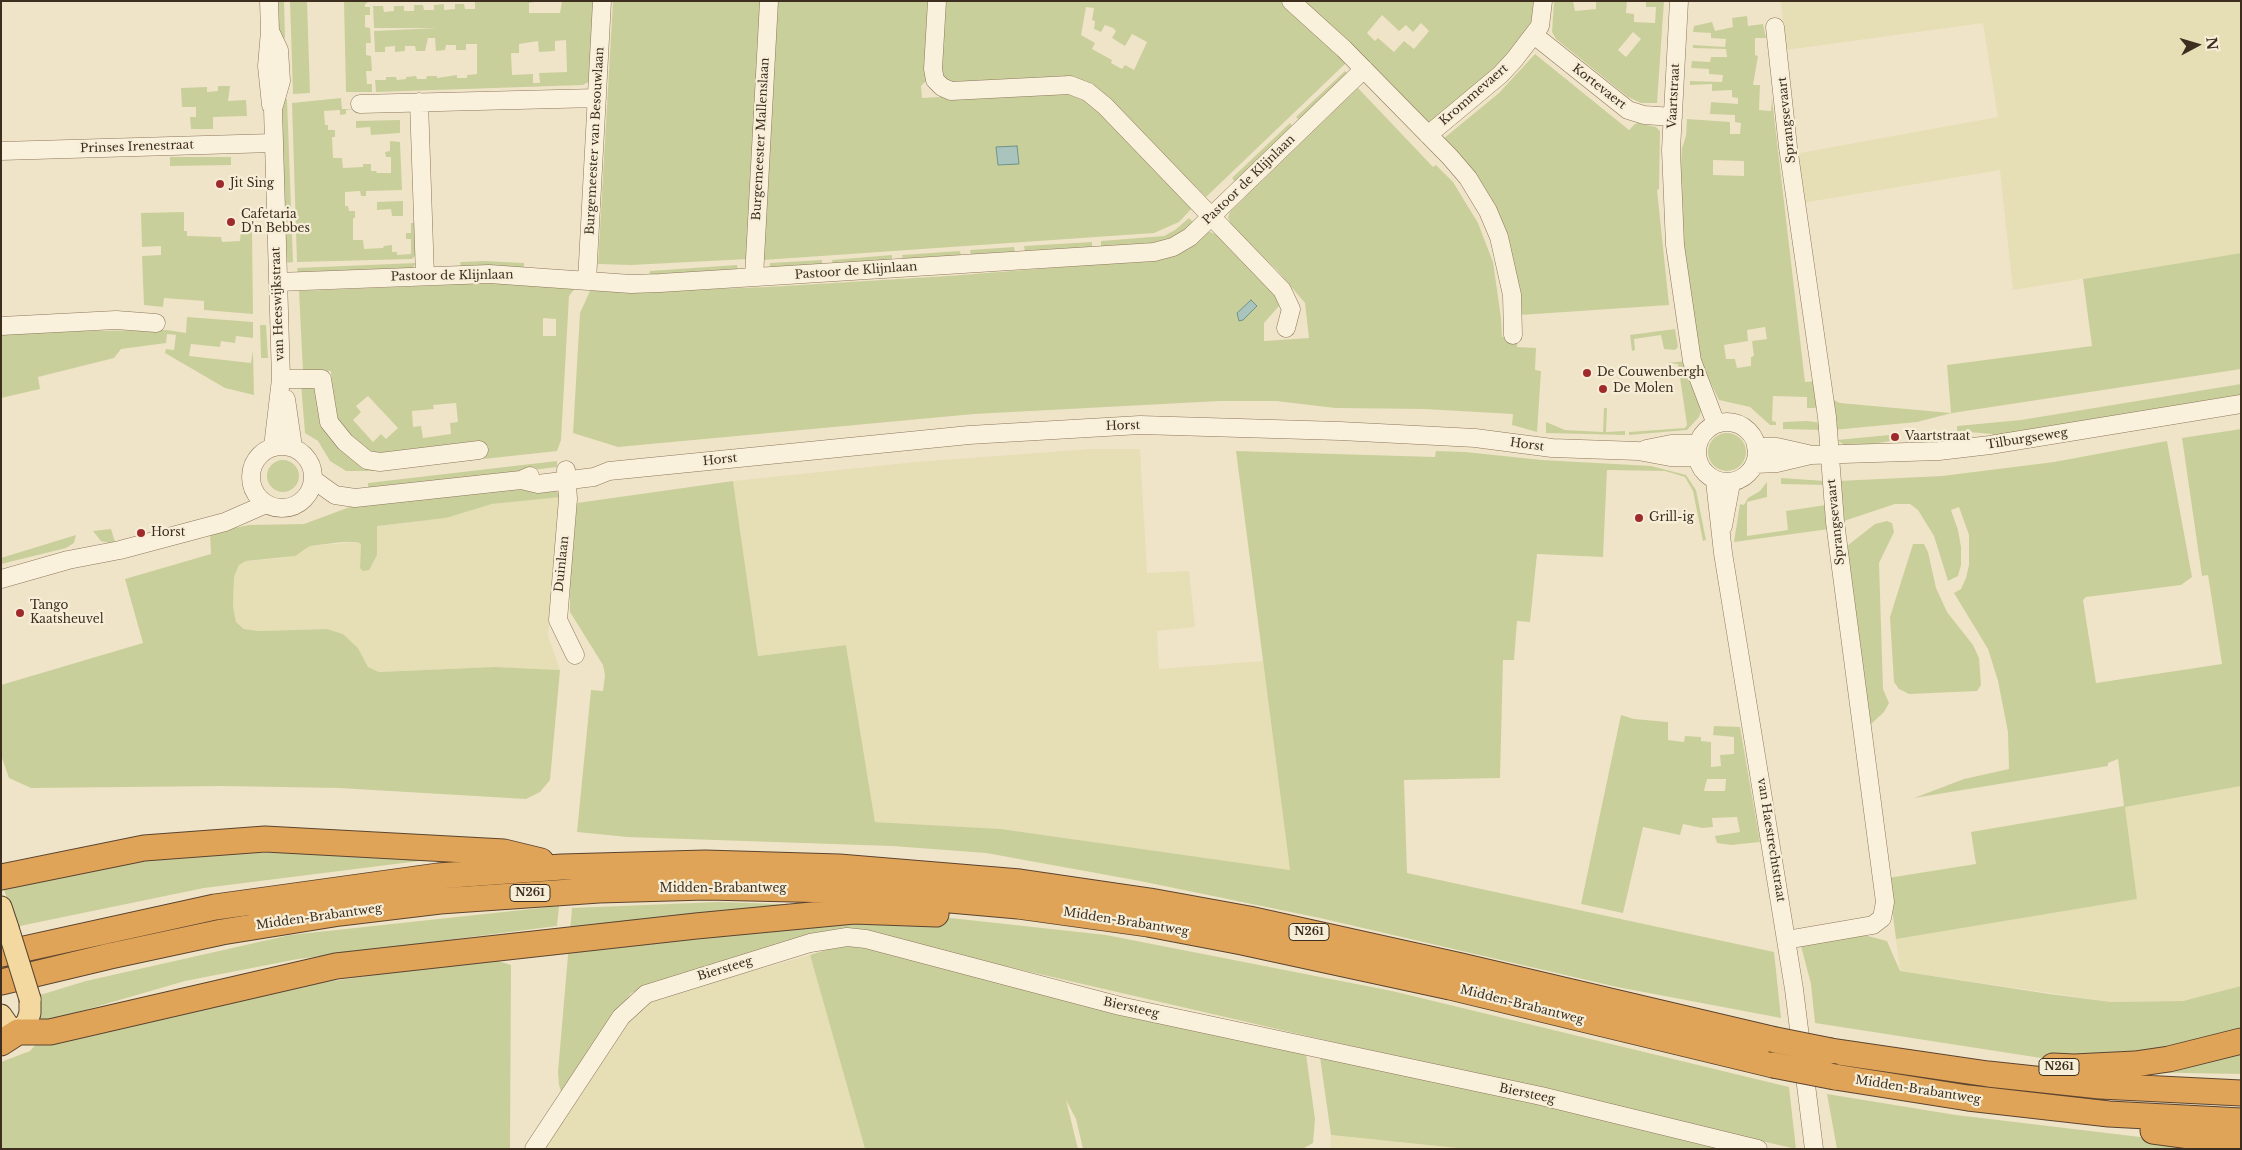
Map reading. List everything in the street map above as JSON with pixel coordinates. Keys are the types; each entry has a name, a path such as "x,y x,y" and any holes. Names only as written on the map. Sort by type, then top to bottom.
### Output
{"highway":[{"name":"N261","path":"1,877 144,848 265,839 504,852 562,867"},
{"name":"Midden-Brabantweg","path":"1,954 179,914 272,898 438,876 562,867 705,864 839,867 1052,886 1259,921 1771,1039 1874,1058 2100,1086 2241,1093"},
{"name":"Midden-Brabantweg","path":"1,982 183,939 265,925 440,901 561,891 706,887 837,890 963,900 1148,924 1339,962 1773,1065 1835,1077 1968,1098 2109,1114 2241,1121"},
{"name":"N261","path":"14,1018 50,1032 336,966 430,954 854,911 955,915 1066,912"},
{"name":"N261","path":"1874,1058 1968,1058 2074,1068 2135,1064 2169,1059 2241,1041"},
{"name":"N261","path":"2109,1114 2156,1132 2241,1143"}],"main road":[{"path":"1,907 8,928 14,1018"},
{"path":"1,950 14,1018"}],"street":[{"name":"van Heeswijkstraat","path":"269,1 270,32 279,50 281,81 273,109 281,379 273,447"},
{"name":"Burgemeester van Besouwlaan","path":"587,280 602,1"},
{"name":"Burgemeester Mallenslaan","path":"754,277 769,1"},
{"path":"937,1 933,69 935,80 942,88 951,91 1070,85 1088,92 1106,106 1282,290 1291,309 1286,328"},
{"path":"1292,1 1364,69 1468,178 1488,211 1499,237 1512,295 1513,335"},
{"name":"Krommevaert","path":"1428,135 1500,75 1540,26 1543,1"},
{"name":"Vaartstraat","path":"1679,1 1673,117 1672,209 1680,285 1692,361 1716,424"},
{"name":"Sprangsevaart","path":"1775,27 1788,147 1832,455 1835,522 1885,902 1882,918 1873,924 1786,940"},
{"name":"Kortevaert","path":"1534,35 1628,110 1644,115 1673,117"},
{"name":"Pastoor de Klijnlaan","path":"278,282 509,274 660,283 1154,252 1173,247 1190,236 1364,69"},
{"path":"360,104 597,98"},
{"path":"419,102 425,276"},
{"name":"Prinses Irenestraat","path":"1,150 273,142"},
{"path":"1,326 116,320 156,323"},
{"name":"van Heeswijkstraat","path":"281,379 284,387 293,447"},
{"name":"van Heeswijkstraat","path":"281,379 322,379 329,422 350,447 367,460 380,462 480,450"},
{"name":"Tilburgseweg","path":"1756,455 1777,462 1811,455 1940,451 1990,445 2241,404"},
{"path":"1724,422 1741,426 1754,438 1756,455 1745,476 1723,482 1703,471 1697,450 1704,432 1716,424 1724,422"},
{"name":"Horst","path":"311,487 334,495 355,498 521,480 538,484 566,475 594,477 609,471 968,435 1140,425 1340,431 1475,438 1552,448 1638,450 1670,457 1697,450"},
{"path":"273,447 293,447 309,460 313,470 311,487 297,505 286,509 266,504 253,488 250,478 256,459 273,447"},
{"name":"Duinlaan","path":"566,475 568,499 558,620 575,655"},
{"name":"van Haestrechtstraat","path":"1723,482 1716,503 1786,940 1814,1149"},
{"path":"233,519 253,488"},
{"path":"1,579 68,560 120,550 233,519 266,504"},
{"name":"Biersteeg","path":"534,1149 621,1017 646,994 810,943 846,937 876,941 1120,1006 1541,1096 1758,1149"}],"shaded area":[{"path":"1781,1 2241,1 2241,253 2013,290 2000,170 1802,203 1794,154 1998,117 1983,23 1786,50"},
{"path":"1091,449 1140,449 1147,573 1189,571 1195,627 1157,631 1159,669 1263,661 1290,870 1001,829 875,822 846,645 758,656 733,481 916,462"},
{"path":"561,497 548,636 560,670 494,667 379,672 368,667 358,648 343,634 327,629 259,631 245,629 236,622 233,606 234,577 239,565 246,561 284,558 304,551 310,546 357,542 361,544 360,568 377,555 376,526 446,518 492,504"},
{"path":"2241,786 2241,986 2183,1001 2111,1002 1900,971 1896,939 2137,899 2125,807"},
{"path":"810,955 865,1149 545,1149 643,1001"},
{"path":"1331,1135 1467,1149 1330,1149"}],"green space":[{"path":"276,1 284,1 285,38 279,38"},
{"path":"290,1 307,1 310,93 293,94"},
{"path":"344,1 370,1 365,4 365,7 370,7 370,15 365,15 365,27 370,28 371,43 366,43 366,55 371,56 372,71 366,71 367,84 372,84 372,92 346,92"},
{"path":"475,1 540,1 529,3 529,13 560,13 562,1 596,1 592,80 583,85 376,92 375,80 386,80 386,77 396,77 397,80 416,76 417,79 426,79 427,76 437,76 437,78 457,75 457,78 467,78 467,75 477,74 477,44 466,44 466,50 456,50 456,45 446,45 445,50 436,51 435,38 428,38 425,51 416,51 415,46 405,46 405,51 395,52 395,46 385,47 385,52 375,52 374,31 437,28 374,28 373,6 383,6 384,12 394,11 394,6 404,6 404,11 414,11 414,5 423,5 424,10 434,10 434,5 444,4 444,10 455,9 455,4 464,4 465,9 475,9","holes":["566,40 567,72 539,73 540,83 533,83 533,74 512,75 511,53 519,53 519,44 538,41 539,52 555,51 555,41"]},
{"path":"613,1 762,1 748,259 631,265 598,264"},
{"path":"775,1 931,1 927,80 921,86 922,98 1060,90 1086,98 1194,206 1179,222 1154,233 763,260"},
{"path":"942,1 1281,1 1347,62 1206,197 1099,90 948,84 939,73","holes":["1086,7 1094,8 1092,20 1095,21 1094,29 1101,32 1105,25 1113,28 1116,31 1112,38 1125,46 1132,34 1147,42 1134,70 1125,65 1122,69 1111,63 1112,60 1092,49 1095,43 1081,35"]},
{"path":"1300,1 1535,1 1535,13 1529,33 1487,76 1429,124","holes":["1382,15 1399,31 1406,25 1413,32 1421,23 1429,31 1414,49 1404,41 1394,52 1378,38 1375,41 1367,33"]},
{"path":"1554,1 1573,1 1575,11 1596,9 1596,1 1627,1 1626,13 1634,14 1634,22 1655,23 1656,7 1646,7 1646,1 1664,1 1657,103 1641,103 1628,97 1556,39 1552,32","holes":["1633,32 1641,39 1626,57 1618,50"]},
{"path":"1747,16 1748,26 1763,24 1766,38 1755,38 1755,55 1758,56 1753,85 1760,85 1759,110 1771,111 1772,99 1805,382 1819,381 1821,408 1807,408 1807,397 1773,396 1772,421 1776,422 1776,425 1770,425 1750,407 1719,400 1699,359 1681,232 1680,176 1687,119 1730,122 1730,134 1740,134 1741,123 1735,122 1735,115 1710,114 1711,102 1738,104 1738,98 1732,97 1732,90 1712,91 1712,84 1690,85 1690,81 1722,82 1723,75 1709,74 1709,69 1691,68 1692,61 1710,62 1711,57 1727,57 1726,49 1693,48 1693,45 1725,47 1726,39 1711,38 1711,33 1693,32 1694,26 1712,22 1715,31 1733,27 1732,18","holes":["1713,160 1744,161 1744,176 1713,175","1765,327 1767,339 1752,341 1754,356 1751,357 1751,366 1737,368 1735,359 1726,359 1724,345 1748,341 1747,330"]},
{"path":"1535,54 1629,130 1638,123 1656,127 1660,131 1659,189 1657,190 1669,305 1520,315 1515,271 1443,139 1499,93"},
{"path":"1345,71 1349,75 1300,121 1296,117"},
{"path":"218,86 230,86 228,101 246,100 247,116 213,117 213,129 191,129 190,117 196,117 196,107 182,107 181,88 207,87 207,92 218,91"},
{"path":"1358,88 1433,167 1436,165 1453,182 1478,223 1493,262 1502,337 1513,335 1518,339 1517,347 1536,348 1535,370 1541,371 1537,432 1512,425 1513,414 1424,409 1335,408 1276,401 1220,401 974,414 618,447 573,433 580,313 590,291 660,291 768,287 1128,262 1208,231 1217,235 1278,295 1279,306 1264,323 1264,341 1309,338 1305,303 1277,270 1231,226 1228,217 1230,212"},
{"path":"341,98 342,109 356,109 346,110 346,114 340,115 340,110 324,111 325,125 328,125 328,130 335,130 335,137 332,137 333,158 342,158 343,168 363,167 363,164 371,164 371,171 391,173 391,157 386,157 385,152 390,151 390,141 400,142 402,190 366,191 366,196 361,196 360,191 345,192 345,206 348,206 349,211 355,211 355,218 353,218 353,240 363,240 364,249 383,248 384,246 392,245 392,252 397,252 397,255 411,254 411,239 406,239 406,233 411,233 411,223 415,223 416,255 412,259 297,262 292,103"},
{"path":"287,99 293,262 285,263 280,118 282,100"},
{"path":"400,120 400,133 371,135 370,127 356,128 356,121"},
{"path":"1290,123 1293,127 1235,182 1232,178"},
{"path":"170,157 231,157 231,165 170,166"},
{"path":"403,201 403,216 392,216 391,209 377,210 377,202"},
{"path":"184,212 184,231 187,231 187,236 221,237 222,242 240,241 241,229 252,229 253,314 204,310 204,301 164,298 163,307 144,305 142,256 161,255 161,246 142,247 141,213"},
{"path":"1189,218 1193,222 1186,230 1166,241 1154,244 1101,247 1101,241 1164,236 1175,230"},
{"path":"1092,242 1092,248 1025,252 1024,246"},
{"path":"1014,247 1015,253 971,256 970,250"},
{"path":"960,251 961,256 903,260 902,255"},
{"path":"2241,253 2241,369 1952,413 1917,422 1833,430 1830,398 1840,403 1951,413 1947,365 2092,346 2083,279"},
{"path":"892,255 892,261 833,265 832,260"},
{"path":"822,260 822,266 770,269 770,263"},
{"path":"460,262 524,263 524,268 461,267"},
{"path":"416,263 412,269 298,273 297,268"},
{"path":"737,265 738,271 649,276 650,271"},
{"path":"450,281 576,287 569,296 561,440 557,451 456,462 375,456 347,436 333,411 331,371 303,372 299,291 449,285","holes":["543,318 556,319 556,336 543,336","368,396 398,428 386,439 381,434 373,442 353,420 361,412 356,406","456,403 458,422 450,423 451,434 423,438 421,426 413,427 412,411 434,409 433,405"]},
{"path":"187,317 253,322 253,338 236,336 235,343 221,341 220,347 191,344 189,356 251,363 253,350 254,395 225,388 165,353 166,349 174,350 176,335 167,334 166,343 121,349 114,358 38,377 40,389 1,398 1,332 167,330 186,333"},
{"path":"260,325 266,325 268,358 261,358"},
{"path":"1675,329 1678,347 1675,350 1664,349 1661,335 1634,339 1635,350 1632,351 1630,335"},
{"path":"1686,361 1702,408 1699,417 1687,430 1629,435 1629,432 1685,428 1687,425 1678,364 1667,363"},
{"path":"301,384 314,385 321,417 381,471 346,471 330,461 318,441 305,433"},
{"path":"2241,384 2241,396 1993,437 1992,434 1957,431 1957,426 2021,420"},
{"path":"1604,408 1607,408 1606,432 1625,431 1625,435 1546,433 1546,422 1565,430 1603,432"},
{"path":"1807,421 1822,423 1823,430 1783,429 1783,422"},
{"path":"2241,429 2241,786 2125,807 2137,899 1896,939 1888,878 1976,864 1971,832 2124,806 2118,759 2108,763 2108,766 1914,798 1964,779 2009,769 2008,732 1998,681 1988,649 1954,593 1961,589 1966,578 1969,565 1969,535 1959,507 1951,510 1958,530 1961,547 1961,565 1958,576 1948,581 1934,536 1918,510 1910,504 1895,504 1844,521 1838,481 1942,476 2054,462 2167,441 2192,577 2181,585 2086,597 2083,600 2096,683 2222,664 2208,575 2202,576 2182,438"},
{"path":"1727,433 1740,439 1746,452 1740,465 1727,471 1714,465 1708,452 1714,439"},
{"path":"1889,435 1890,441 1849,448 1837,440"},
{"path":"1236,451 1435,457 1436,451 1465,452 1542,460 1651,466 1686,475 1696,490 1706,540 1703,541 1693,491 1685,477 1665,471 1607,470 1603,557 1537,554 1530,622 1517,621 1514,660 1503,660 1500,778 1404,780 1407,873 1774,952 1781,1018 1617,987 1320,918 1140,881 986,853 892,846 627,837 577,832 591,690 603,691 605,675 603,665 570,612 570,581 577,503 733,481 758,656 846,645 875,822 1001,829 1290,870"},
{"path":"283,460 289,461 294,465 298,470 298,482 294,487 289,491 283,492 277,491 272,487 268,482 267,476 268,470 272,465 277,461"},
{"path":"557,461 557,467 368,490 368,483"},
{"path":"1781,478 1825,481 1825,485 1781,484"},
{"path":"1767,482 1767,497 1747,502 1747,536 1788,530 1786,511 1826,505 1829,529 1734,542 1740,504 1744,505 1748,498 1760,491"},
{"path":"546,487 554,488 561,497 492,504 446,518 377,526 377,555 369,570 363,571 360,568 361,544 357,542 310,546 295,556 246,561 239,565 234,577 233,606 236,622 244,629 259,631 327,629 343,634 358,648 368,667 379,672 494,667 560,670 550,780 540,792 526,799 339,788 222,786 31,788 9,778 1,755 1,685 143,643 125,579 211,554 210,533 249,525 304,524 358,504"},
{"path":"1887,521 1892,523 1894,532 1879,563 1883,689 1889,703 1884,712 1869,726 1847,546 1875,524"},
{"path":"111,529 115,542 110,543 101,541 93,531"},
{"path":"76,535 74,543 66,548 1,564 1,558"},
{"path":"1913,544 1924,544 1928,552 1936,588 1947,612 1973,645 1979,658 1981,685 1977,691 1909,694 1899,689 1894,682 1890,617"},
{"path":"1621,715 1634,719 1668,722 1668,740 1684,742 1685,736 1701,737 1701,741 1711,742 1711,767 1721,766 1720,755 1734,754 1734,737 1713,735 1714,726 1740,727 1760,842 1731,845 1717,843 1715,836 1740,832 1737,817 1712,818 1713,827 1702,828 1683,824 1680,835 1643,827 1623,913 1581,904","holes":["1707,779 1726,779 1725,791 1704,791"]},
{"path":"246,853 451,853 451,857 204,888 15,927 4,889 106,866 165,857"},
{"path":"718,902 841,906 1106,935 1392,991 1789,1087 1796,1149 849,930 829,931 799,938 631,993 562,1094 558,1072 572,908"},
{"path":"559,906 557,926 298,959 185,981 40,1023 40,995 86,981 290,935"},
{"path":"1864,935 1887,941 1900,971 2049,994 2111,1002 2183,1001 2241,986 2241,1034 2168,1052 2054,1060 1815,1023 1811,984 1801,946 1804,943"},
{"path":"848,943 1306,1054 1315,1119 1313,1143 1304,1148 1306,1149 1083,1149 1076,1119 1066,1100 1078,1149 865,1149 810,955"},
{"path":"492,959 511,965 510,1149 1,1149 1,1062 30,1051 36,1044 252,992"},
{"path":"2241,1047 2241,1074 2132,1072"},
{"path":"1320,1057 1571,1109 1729,1149 1467,1149 1331,1135"},
{"path":"1827,1094 1956,1115 2241,1149 1837,1149"}],"water":[{"path":"1017,146 1019,164 998,165 996,147"},
{"path":"1251,300 1257,306 1243,320 1239,321 1237,313"}],"place":[{"name":"Jit Sing","path":"220,184"},
{"name":"Cafetaria D'n Bebbes","path":"231,222"},
{"name":"De Couwenbergh","path":"1587,373"},
{"name":"De Molen","path":"1603,389"},
{"name":"Vaartstraat","path":"1895,437"},
{"name":"Grill-ig","path":"1639,518"},
{"name":"Horst","path":"141,533"},
{"name":"Tango Kaatsheuvel","path":"20,613"}]}
